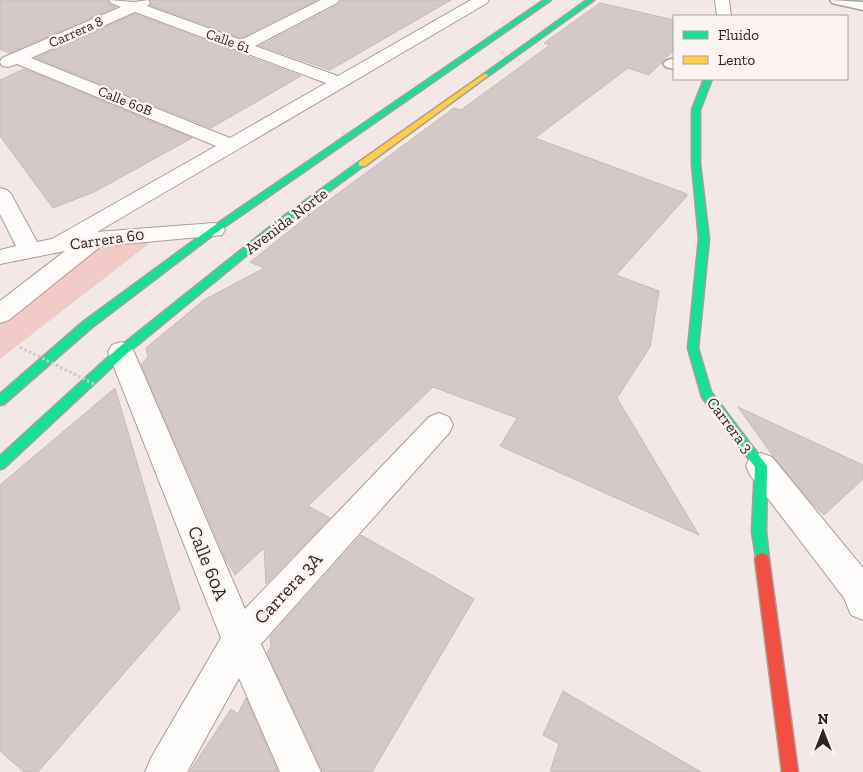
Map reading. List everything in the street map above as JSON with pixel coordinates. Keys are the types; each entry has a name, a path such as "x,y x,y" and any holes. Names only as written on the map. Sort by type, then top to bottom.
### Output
{"main road":[{"name":"Avenida Norte","path":"0,401 88,325 214,230 548,0"},
{"name":"Avenida Norte","path":"0,464 121,352 283,221 591,0"},
{"name":"Carrera 3","path":"708,80 696,110 696,164 704,239 693,348 706,394 761,466 758,532 790,772"}],"street":[{"name":"Calle 61","path":"116,0 339,82"},
{"name":"Carrera 8","path":"0,66 152,0"},
{"path":"242,46 332,0"},
{"path":"59,245 482,0"},
{"path":"722,0 724,15"},
{"name":"Calle 60B","path":"18,58 232,145"},
{"path":"0,194 30,250"},
{"name":"Carrera 60","path":"0,257 59,245 159,231 214,230"},
{"path":"3,307 94,241"},
{"name":"Calle 60A","path":"121,352 240,640 301,772"},
{"name":"Carrera 3A","path":"165,772 240,640 438,425"},
{"path":"761,466 859,590 863,603"}],"lane":[{"path":"837,0 863,6"}],"path":[{"path":"20,347 96,385"}],"shaded area":[{"path":"159,236 0,359 0,300 67,248"}],"building":[{"path":"0,0 107,0 110,5 116,7 9,53 0,49"},
{"path":"150,0 317,0 241,38 150,5 152,3"},
{"path":"341,0 451,0 330,70 260,46 338,5"},
{"path":"600,3 673,20 673,51 649,75 628,68 535,138 687,194 616,275 659,291 650,347 617,398 699,535 500,446 517,418 433,387 308,506 330,518 266,584 264,548 235,575 226,560 141,364 148,357 146,348 204,300 264,268 250,262 313,212 454,108 461,110 550,45 544,43"},
{"path":"135,14 301,76 211,128 36,58"},
{"path":"24,69 192,138 94,192 53,208 0,136 0,80"},
{"path":"115,388 180,609 38,772 24,772 0,751 0,485"},
{"path":"738,407 863,465 863,479 824,515 773,456"},
{"path":"361,535 474,599 372,772 323,772 267,653 271,646 270,637"},
{"path":"563,691 701,772 550,772 559,744 543,735"},
{"path":"246,698 278,772 189,772 231,709 238,714"}],"traffic: fast":[{"path":"0,401 87,325 214,230 548,0"},
{"path":"486,75 591,0"},
{"path":"708,80 696,110 696,164 704,239 693,348 706,394 761,466 759,532 762,559"},
{"path":"0,464 121,352 283,221 362,164"}],"traffic: slow":[{"path":"362,164 486,75"}],"traffic: jam":[{"path":"762,559 790,772"}]}
